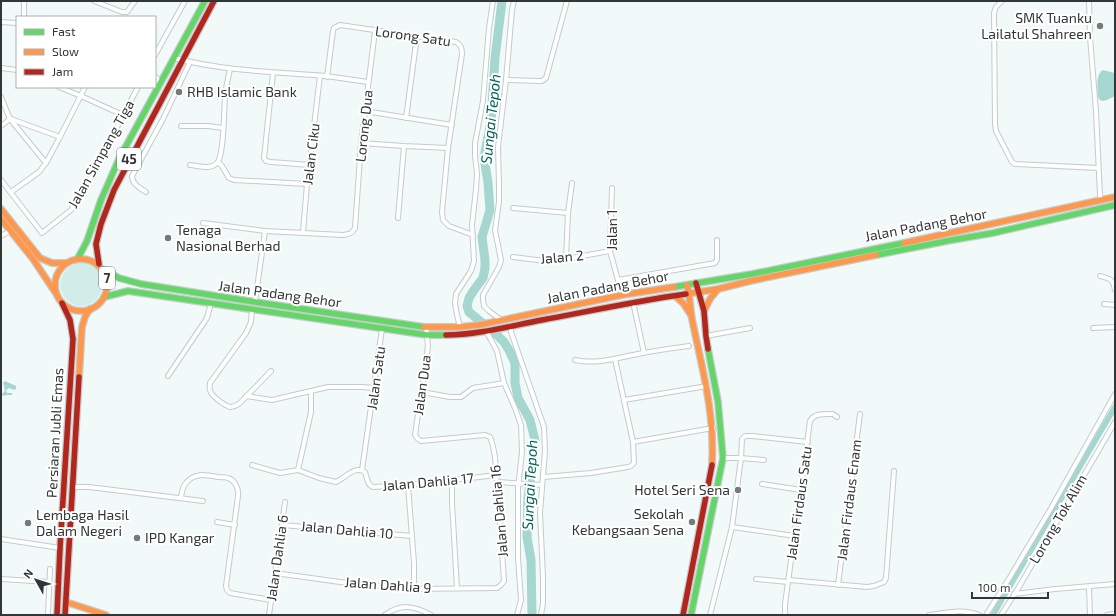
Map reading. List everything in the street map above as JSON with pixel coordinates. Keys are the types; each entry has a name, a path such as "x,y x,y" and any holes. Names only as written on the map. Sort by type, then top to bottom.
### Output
{"main road":[{"name":"45","path":"78,258 87,241 101,200 119,159 205,1"},
{"name":"45","path":"99,264 96,244 101,224 114,190 214,1"},
{"name":"Jalan Padang Behor","path":"104,270 119,278 141,284 426,327 460,327 479,325 622,295 752,274 1115,197"},
{"path":"1101,200 1107,206"},
{"name":"Jalan Padang Behor","path":"104,297 128,291 427,335 461,335 633,302 718,289 930,244 992,233 1115,205"},
{"path":"1,209 40,258 57,265 78,258"},
{"path":"1,220 33,259 62,303 75,310 85,311 90,309"},
{"name":"7","path":"78,258 89,259 99,264 106,275 108,284 104,297 97,306 90,309"},
{"path":"58,298 55,284 56,277 66,263"},
{"path":"691,615 723,458 718,402 706,336 704,311 696,283"},
{"path":"683,615 712,469 714,451 708,386 691,315 687,285"},
{"path":"704,311 710,299 718,289"},
{"path":"675,296 683,303 691,315"},
{"name":"Persiaran Jubli Emas","path":"57,615 73,334 70,316 62,303"},
{"name":"Persiaran Jubli Emas","path":"65,615 82,327 85,317 90,309"},
{"path":"65,456 75,456"},
{"path":"66,602 106,615"}],"street":[{"path":"24,1 24,16"},
{"path":"94,1 122,12 127,12 135,1"},
{"path":"156,53 185,1"},
{"path":"460,327 456,315 455,303 456,294 471,271 474,261 472,225 477,182 475,143 483,101 487,46 493,1"},
{"path":"499,320 484,306 483,300 501,260 495,230 500,184 498,147 514,1"},
{"path":"506,80 542,81 546,78 567,1"},
{"path":"1002,1 996,7 994,13 995,124 996,131 1012,162 1015,164 1098,168"},
{"path":"1089,1 1101,200"},
{"path":"1,22 16,23"},
{"name":"Lorong Satu","path":"328,76 333,31 334,28 340,25 459,43 462,54 448,148 442,212 443,220 449,226 473,235"},
{"name":"Lorong Dua","path":"303,232 343,236 352,233 354,228 361,143 375,31"},
{"path":"406,118 417,36"},
{"path":"174,58 230,68 273,73 328,76 368,82"},
{"path":"146,192 135,184 132,180 132,176 163,119 190,62"},
{"path":"1,68 16,70"},
{"path":"190,165 209,168 220,160 230,68"},
{"path":"273,73 264,158 266,161 310,165"},
{"name":"Jalan Ciku","path":"303,232 307,184 320,76"},
{"path":"156,77 160,84"},
{"path":"61,88 123,115"},
{"path":"1,180 11,192 39,172 46,163 85,88"},
{"name":"Jalan Simpang Tiga","path":"11,192 42,233 71,210 92,175 137,88"},
{"path":"1,97 10,119 46,163"},
{"path":"365,111 452,124"},
{"path":"10,119 60,137"},
{"path":"1,126 10,119"},
{"path":"181,126 208,126 223,128"},
{"path":"144,132 153,137"},
{"path":"361,143 448,148"},
{"path":"398,218 404,146"},
{"path":"217,163 222,166 228,178 234,180 307,184"},
{"path":"566,259 568,213 572,183"},
{"name":"Jalan 1","path":"612,188 610,251 622,295"},
{"path":"513,208 568,213"},
{"path":"203,224 265,231 303,232"},
{"path":"1,236 10,231"},
{"path":"255,302 265,231"},
{"path":"618,280 715,263 717,260 717,240"},
{"name":"Jalan 2","path":"513,257 545,261 566,259 610,251"},
{"path":"1100,276 1113,281 1115,290"},
{"path":"633,302 644,353"},
{"path":"168,376 207,318 211,303"},
{"path":"1104,304 1115,305"},
{"path":"252,309 251,322 246,333 210,384 209,389 212,395 218,400 230,407 234,406 240,403 271,371"},
{"path":"508,326 544,427 545,451 543,477 540,485 543,577 543,603 541,615"},
{"name":"Jalan Dua","path":"426,327 428,346 415,435 421,441 485,435 490,437"},
{"path":"1093,328 1115,327"},
{"name":"Jalan Satu","path":"362,470 382,328"},
{"path":"706,336 750,328"},
{"path":"486,331 497,351 504,383 521,426 522,452 518,483 518,558 521,600 517,615"},
{"path":"575,360 584,362 615,359 689,346"},
{"path":"543,477 591,473 628,467 634,463 633,442 615,359"},
{"path":"422,392 450,397 461,397 473,388 504,383"},
{"path":"624,400 708,386"},
{"path":"246,396 272,400 328,387 374,388"},
{"path":"298,470 311,412 311,391"},
{"path":"986,615 1050,510 1115,394"},
{"name":"Jalan Firdaus Satu","path":"785,615 785,604 810,421 812,417 816,415 833,414 837,417"},
{"name":"Jalan Firdaus Enam","path":"838,585 860,414"},
{"name":"Lorong Tok Alim","path":"1001,615 1115,422"},
{"path":"633,442 713,428"},
{"path":"710,615 732,527 742,439 745,436 808,442"},
{"name":"Jalan Dahlia 16","path":"490,437 497,475 504,580 501,585"},
{"path":"723,458 764,460"},
{"path":"252,465 280,473 298,470 319,478 336,482 356,470 362,470"},
{"name":"Jalan Dahlia 17","path":"362,470 366,472 368,483 373,487 408,485 497,475"},
{"path":"756,578 838,585 874,586 884,582 886,578 894,471"},
{"path":"181,497 183,488 187,481 195,476 200,475 229,478 233,481 237,486 238,491 235,526 226,586 227,590 230,593 271,600"},
{"path":"452,480 457,588"},
{"path":"497,482 540,485"},
{"path":"762,484 801,490"},
{"path":"408,485 414,563 414,588"},
{"path":"73,487 90,487 203,500"},
{"name":"Jalan Dahlia 6","path":"269,615 285,502"},
{"path":"217,522 235,526"},
{"name":"Jalan Dahlia 10","path":"282,525 412,536"},
{"path":"732,527 795,536"},
{"path":"1,539 60,548"},
{"path":"48,615 50,570"},
{"name":"Jalan Dahlia 9","path":"275,573 340,582 414,588 497,588 501,585"},
{"path":"1,579 49,582"},
{"path":"1014,594 1115,584"},
{"path":"1089,587 1090,615"},
{"path":"385,615 396,608 408,606 420,609 431,615"},
{"path":"929,615 970,612 979,615"},
{"path":"1107,615 1115,614"}],"shaded area":[{"path":"82,261 92,264 98,271 102,278 102,286 100,294 95,301 87,305 78,306 74,305 65,298 60,286 66,270 70,266"}],"water":[{"path":"1103,70 1115,73 1115,96 1102,101 1098,96 1098,82 1100,72"},
{"path":"5,381 16,386 16,389 14,390 9,388 6,390 7,393 12,393 12,395 3,396 2,394 5,391 3,383"}],"waterway":[{"name":"Sungai Tepoh","path":"502,1 495,58 491,122 484,157 490,210 482,237 485,268 483,278 469,298 467,306 469,312 497,335 509,350 515,363 515,383 518,398 530,420 535,440 528,498 527,537 531,560 532,615"},
{"path":"993,615 1115,407"}],"traffic: fast":[{"path":"78,258 87,241 101,200 119,159 205,1"},
{"path":"876,255 993,233 1115,205"},
{"path":"674,287 752,274 904,243"},
{"path":"104,270 119,278 141,284 424,327"},
{"path":"104,297 128,291 427,335 446,335"},
{"path":"691,615 723,458 718,402 708,349"}],"traffic: slow":[{"path":"904,243 1115,197"},
{"path":"1,209 40,258 52,263 66,263"},
{"path":"1,219 33,259 55,292"},
{"path":"686,294 718,289 876,255"},
{"path":"76,259 86,259 100,266 107,280 107,285 107,290 100,304 86,311 76,311 66,307 59,300 55,290 55,280 59,270 66,263 76,259"},
{"path":"687,285 692,319 710,409 712,427 712,465"},
{"path":"424,327 460,327 479,325 622,295 674,287"},
{"path":"704,311 710,299 718,289"},
{"path":"675,296 683,303 691,315"},
{"path":"79,377 82,327 85,317 90,309"},
{"path":"66,602 106,615"}],"traffic: jam":[{"path":"99,264 96,244 101,224 114,190 214,1"},
{"path":"696,283 704,311 708,349"},
{"path":"446,335 482,332 614,306 686,294"},
{"path":"57,615 73,339 70,320 62,303"},
{"path":"65,615 79,377"},
{"path":"683,615 712,465"}],"place":[{"name":"SMK Tuanku Lailatul Shahreen","path":"1100,26"},
{"name":"RHB Islamic Bank","path":"179,92"},
{"name":"Tenaga Nasional Berhad","path":"168,238"},
{"name":"Hotel Seri Sena","path":"738,490"},
{"name":"Sekolah Kebangsaan Sena","path":"692,522"},
{"name":"Lembaga Hasil Dalam Negeri","path":"28,523"},
{"name":"IPD Kangar","path":"137,538"}]}
